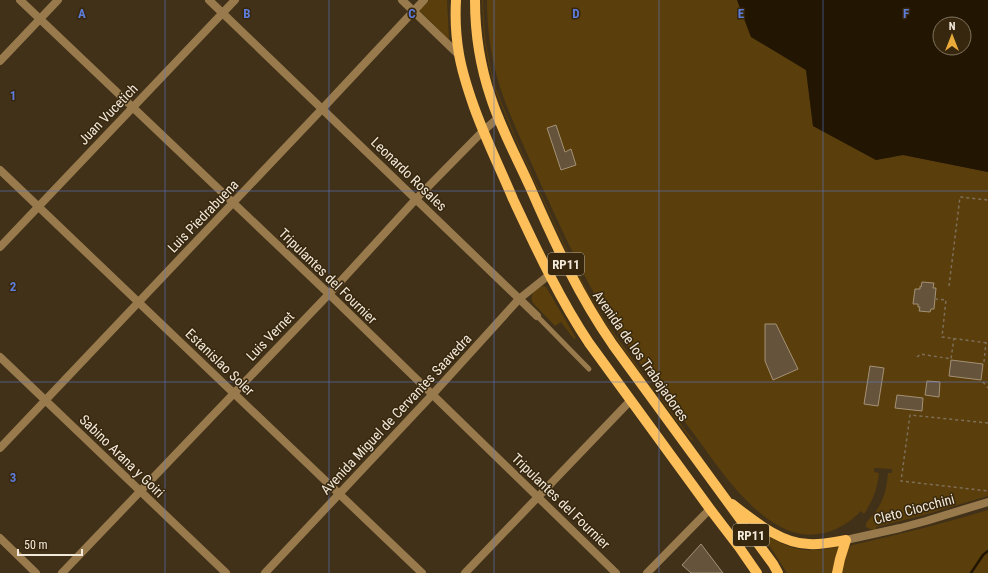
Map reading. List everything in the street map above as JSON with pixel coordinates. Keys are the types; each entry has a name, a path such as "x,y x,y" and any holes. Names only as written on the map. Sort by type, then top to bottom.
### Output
{"main road":[{"name":"RP11","path":"456,0 459,54 469,92 483,131 549,275 588,344 757,573"},
{"name":"Avenida de los Trabajadores","path":"475,0 477,40 481,62 498,118 576,285 599,326 778,573"},
{"path":"723,497 764,527 797,543 823,544 846,540 837,573"}],"street":[{"name":"Tripulantes del Fournier","path":"20,0 329,294 616,573"},
{"path":"0,61 58,0"},
{"name":"Leonardo Rosales","path":"208,0 537,316"},
{"name":"Juan Vucetich","path":"0,247 235,0"},
{"path":"402,0 459,54"},
{"name":"Luis Piedrabuena","path":"0,448 234,203 424,0"},
{"name":"Luis Vernet","path":"62,573 329,294 416,199 483,131 498,118"},
{"name":"Estanislao Soler","path":"0,170 422,573"},
{"name":"Avenida Miguel de Cervantes Saavedra","path":"265,573 432,395 519,299 549,275"},
{"name":"Sabino Arana y Goiri","path":"0,357 226,573"},
{"path":"465,573 630,401"},
{"name":"Cleto Ciocchini","path":"846,540 900,528 988,502"},
{"path":"647,573 710,509"},
{"path":"0,538 36,573"}],"lane":[{"name":"Leonardo Rosales","path":"537,316 589,369"}],"path":[{"path":"949,286 960,197 988,200"},
{"path":"935,299 946,300 942,337 987,342 984,362"},
{"path":"917,357 921,354 951,359 954,338"},
{"path":"983,382 988,388"},
{"path":"988,423 910,415 901,482 988,491"}],"shaded area":[{"path":"429,0 447,0 449,40 419,10"},
{"path":"482,0 485,38 496,89 520,148 567,250 586,289 606,322 693,440 692,441 621,346 605,322 585,289 566,250 519,148 495,90 484,38"},
{"path":"487,0 737,0 751,37 806,70 813,126 876,160 903,155 988,172 988,496 924,515 876,527 876,530 870,529 866,527 866,523 880,504 885,491 888,473 892,473 892,469 874,468 874,472 879,473 876,490 864,514 861,511 845,524 836,529 807,535 787,530 759,512 747,501 724,475 630,349 610,320 581,268 538,178 504,99 492,55"},
{"path":"737,0 988,0 988,172 903,155 876,160 813,126 806,70 751,37"},
{"path":"543,286 546,287 576,338 574,339 561,322 555,326 533,303 532,295"},
{"path":"988,510 988,573 841,573 848,545 850,547 852,545"},
{"path":"760,532 791,547 799,549 818,550 841,546 834,573 787,573 759,533"}],"building":[{"path":"556,125 565,152 571,149 576,165 561,170 547,128"},
{"path":"922,282 934,283 933,288 936,288 934,309 931,309 930,312 919,311 920,307 918,307 918,304 913,304 915,289 920,289"},
{"path":"765,324 776,324 798,369 773,380 765,361"},
{"path":"951,360 983,364 981,380 949,376"},
{"path":"870,366 884,368 878,406 864,404"},
{"path":"927,381 940,382 939,397 925,395"},
{"path":"897,395 923,398 922,411 895,408"},
{"path":"701,544 723,573 691,573 682,565"}],"waterway":[{"path":"971,573 983,555 988,551"}]}
